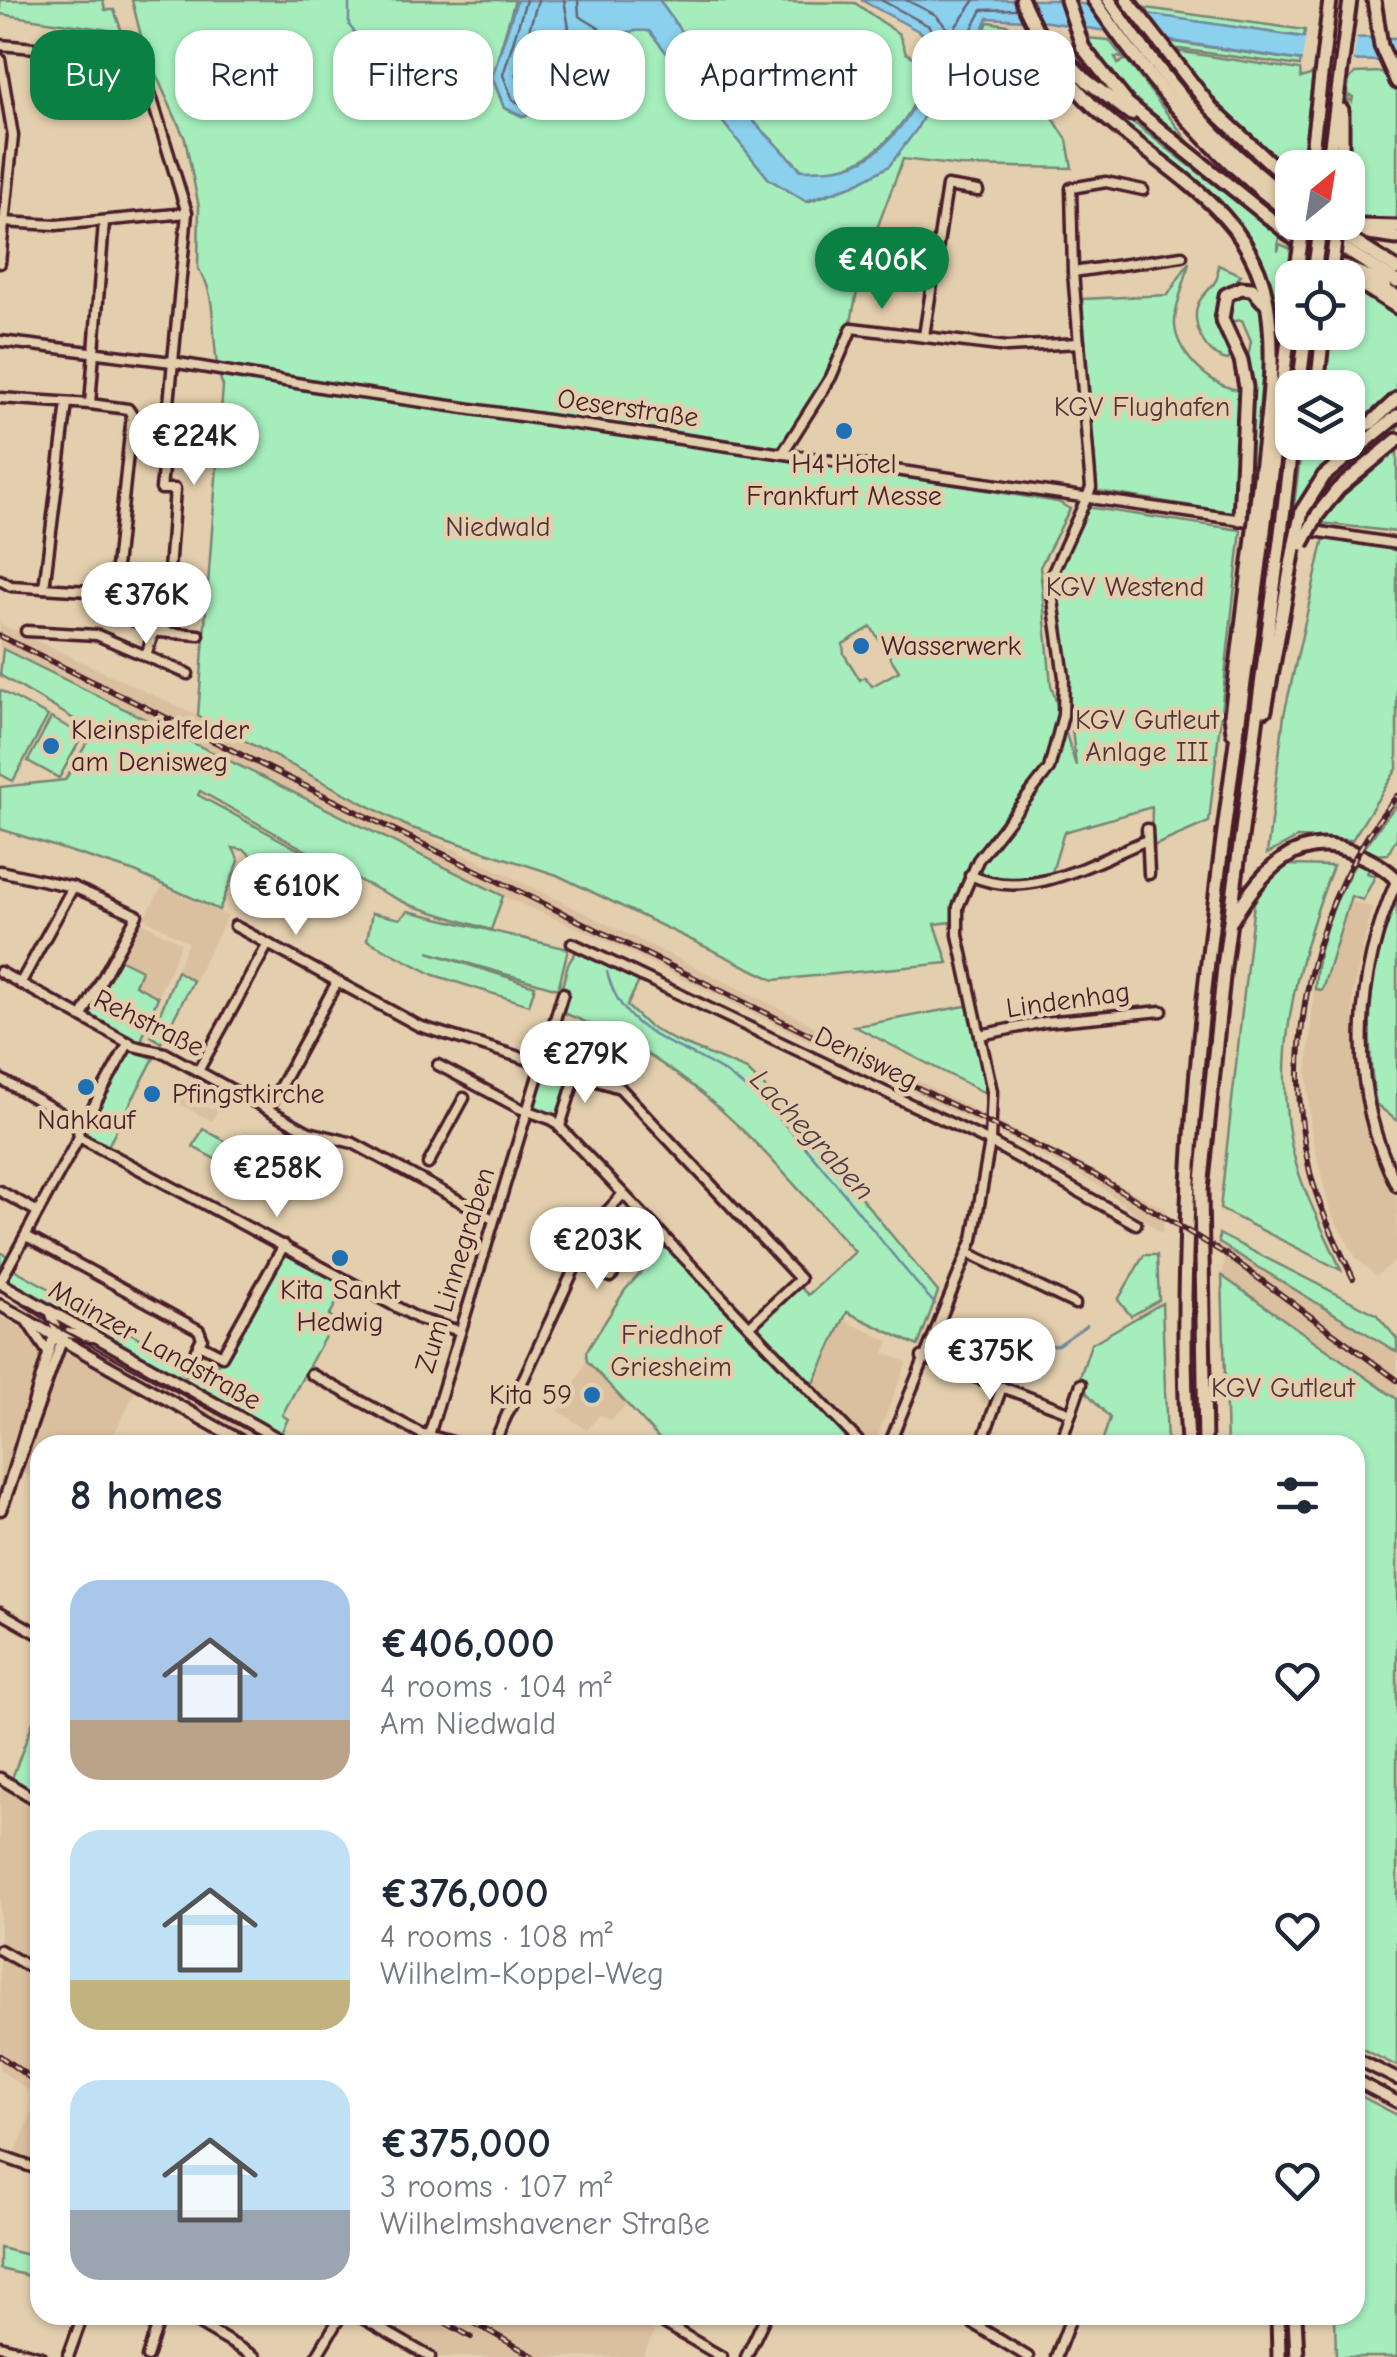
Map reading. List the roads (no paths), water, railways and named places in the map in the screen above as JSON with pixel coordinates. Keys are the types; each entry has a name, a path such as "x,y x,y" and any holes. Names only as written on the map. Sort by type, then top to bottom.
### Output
{"highway":[{"path":"1067,0 1089,58 1127,102 1275,222"},
{"path":"1094,0 1130,52 1209,144 1275,200"},
{"path":"1108,0 1144,51 1214,133 1275,186"},
{"path":"1127,0 1165,54 1232,130 1275,167"},
{"path":"1312,150 1331,0"},
{"path":"1331,150 1350,0"},
{"path":"1374,0 1377,26 1395,78"},
{"path":"1024,4 1039,30"},
{"path":"1075,69 1106,96 1161,132"},
{"path":"1341,75 1342,150"},
{"path":"1075,82 1090,103 1194,188 1232,225 1258,271 1268,316 1262,504"},
{"path":"1365,226 1397,227"},
{"path":"1365,232 1397,238"},
{"path":"1297,240 1397,306"},
{"path":"1301,240 1330,260 1397,289"},
{"path":"1328,240 1397,289"},
{"path":"1351,240 1397,269"},
{"path":"1245,520 1246,387 1241,360 1222,319 1222,304 1229,292 1252,289 1260,296 1268,316"},
{"path":"1188,1435 1183,1306 1188,1141 1236,752 1231,716 1286,350"},
{"path":"1365,425 1397,399"},
{"path":"1247,797 1302,511 1324,476 1397,416"},
{"path":"1298,544 1338,489 1397,440"},
{"path":"1205,1435 1199,1304 1201,1190 1230,923 1290,460"},
{"path":"1230,923 1262,876 1295,850 1336,847 1379,866 1397,880"},
{"path":"1379,866 1397,866"},
{"path":"1278,2325 1279,2357"},
{"path":"1296,2325 1296,2357"}],"main road":[{"path":"1397,880 1368,964 1362,1066 1367,1108 1381,1156 1397,1186"},
{"name":"Mainzer Landstraße","path":"0,1282 270,1435"},
{"name":"Mainzer Landstraße","path":"0,1306 230,1435"},
{"path":"1365,2063 1397,2080"},
{"path":"1365,2085 1397,2102"}],"street":[{"path":"0,44 139,58 187,213 161,489 175,490 165,616 155,629 146,656"},
{"path":"0,59 13,136 0,263"},
{"path":"893,1435 968,1252 990,1142 992,1091 957,919 970,875 1054,757 1066,695 1050,579 1090,496 1073,272 1071,188 1106,182 1144,190"},
{"path":"924,336 947,186 978,191"},
{"path":"2,222 104,222 187,213"},
{"path":"90,404 91,350 104,222"},
{"path":"1073,272 1182,256"},
{"path":"784,451 831,377 852,328 1006,347 1079,343"},
{"name":"Oeserstraße","path":"0,341 91,350 326,388 1245,520"},
{"path":"0,398 90,404 128,409 132,415 114,586 104,592 11,586 0,580"},
{"path":"44,588 67,403"},
{"path":"1314,531 1397,544"},
{"path":"126,618 155,629 199,636"},
{"path":"26,630 98,635 188,674"},
{"path":"1147,829 1149,874"},
{"path":"970,875 1022,886 1053,878 1148,840"},
{"path":"2,874 72,887 138,915 82,1016"},
{"path":"20,984 72,887"},
{"path":"236,926 419,1026 620,1088 800,1279 750,1326"},
{"name":"Denisweg","path":"572,943 990,1142 1136,1224"},
{"path":"198,1071 268,944"},
{"name":"Rehstraße","path":"0,972 129,1042 198,1071 309,1132 353,1143 424,1172 493,1219"},
{"path":"268,1109 338,982"},
{"name":"Zum Linnegraben","path":"429,1435 563,993"},
{"name":"Lindenhag","path":"980,1036 1045,1022 1162,1011"},
{"path":"0,1282 81,1137 82,1121 129,1042"},
{"path":"438,1064 468,1090 560,1126 853,1435"},
{"path":"560,1126 576,1075"},
{"path":"0,1079 82,1121"},
{"path":"424,1172 468,1090"},
{"path":"81,1137 420,1319 460,1331"},
{"path":"0,1191 38,1212"},
{"path":"498,1435 594,1226 623,1194"},
{"path":"26,1236 199,1330 199,1344 187,1368"},
{"path":"199,1344 222,1356 284,1245"},
{"path":"968,1252 1074,1304"},
{"path":"577,1261 610,1277 614,1274"},
{"path":"0,1511 20,1463 59,1337 51,1314"},
{"path":"21,1316 47,1351"},
{"path":"59,1337 98,1338"},
{"path":"0,1511 6,1465 15,1452 47,1351 59,1337"},
{"path":"52,1362 79,1349"},
{"path":"922,1358 1071,1413"},
{"path":"311,1374 418,1435"},
{"path":"1063,1435 1081,1384"},
{"path":"985,1435 1002,1388"},
{"path":"6,1465 20,1463"},
{"path":"0,1612 30,1629"},
{"path":"0,1778 30,1796"},
{"path":"0,1950 30,1967"},
{"path":"0,2156 30,2166"},
{"path":"68,2357 79,2325"},
{"path":"148,2357 158,2325"},
{"path":"201,2325 255,2357"},
{"path":"316,2357 335,2325"},
{"path":"374,2325 430,2357"},
{"path":"667,2325 722,2357"},
{"path":"746,2357 761,2325"},
{"path":"975,2325 1028,2357"},
{"path":"1056,2357 1068,2325"},
{"path":"0,2346 36,2356"}],"water":[{"path":"517,0 659,0 680,30 665,30 665,51 645,30 513,30 513,111 505,108 493,74"},
{"path":"861,0 1055,0 1301,37 1397,38 1397,61 1297,60 1041,21 988,18 982,30 916,30"},
{"path":"912,110 912,120 921,120 889,166 854,185 806,201 769,179 721,120 752,120 801,170 846,167 862,161 895,133"}],"waterway":[{"path":"349,0 349,25 354,30"},
{"name":"Lachegraben","path":"607,972 615,995 641,1026 730,1076 785,1125 935,1304"},
{"name":"Lachegraben","path":"945,1315 952,1322 1023,1347 1058,1345 1087,1325"}],"tram line":[{"path":"0,1290 59,1328 257,1435"},
{"path":"1365,2077 1397,2094"}],"railway":[{"path":"0,636 1095,1175 1227,1255 1397,1380"},
{"path":"1353,1278 1323,1213 1310,1172 1299,1073 1302,1023 1325,926 1344,880 1368,836 1397,796"},
{"path":"0,2056 30,2078"},
{"path":"450,2325 471,2337"},
{"path":"478,2325 535,2357"}],"place":[{"name":"H4 Hotel Frankfurt Messe","path":"844,431"},
{"name":"Wasserwerk","path":"861,646"},
{"name":"Kleinspielfelder am Denisweg","path":"51,746"},
{"name":"Nahkauf","path":"86,1087"},
{"name":"Pfingstkirche","path":"152,1094"},
{"name":"Kita Sankt Hedwig","path":"340,1258"},
{"name":"Kita 59","path":"592,1395"}],"park label":[{"name":"KGV Flughafen","path":"1142,407"},
{"name":"Niedwald","path":"498,527"},
{"name":"KGV Westend","path":"1125,587"},
{"name":"KGV Gutleut Anlage III","path":"1147,736"},
{"name":"Friedhof Griesheim","path":"671,1351"},
{"name":"KGV Gutleut","path":"1283,1388"}]}
